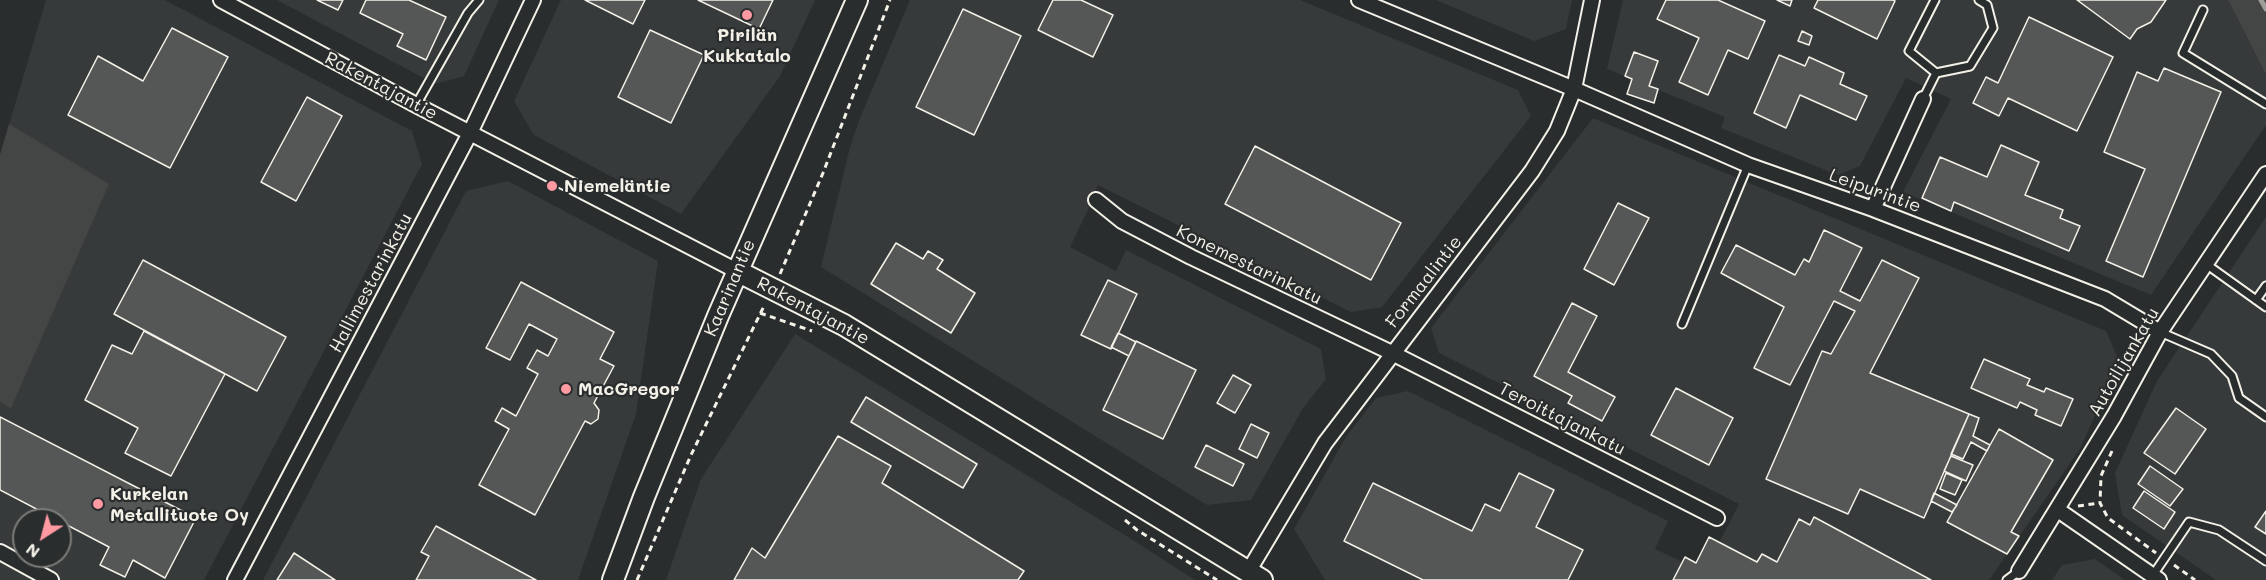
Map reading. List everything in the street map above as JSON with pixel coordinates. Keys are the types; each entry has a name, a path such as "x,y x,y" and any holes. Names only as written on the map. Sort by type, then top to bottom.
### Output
{"main road":[{"name":"Kaarinantie","path":"613,580 665,443 737,271 856,0"},
{"name":"Rakentajantie","path":"737,271 844,325 1255,576"}],"street":[{"name":"Rakentajantie","path":"221,0 416,105 737,271"},
{"name":"Hallimestarinkatu","path":"235,580 470,133 533,0"},
{"name":"Leipurintie","path":"1359,0 1574,89 1748,165 1873,209 2105,299 2160,332"},
{"name":"Formaalintie","path":"1255,576 1325,443 1532,171 1557,131 1574,89 1592,0"},
{"path":"1873,209 1923,99"},
{"name":"Autoilijankatu","path":"2019,571 2114,416 2160,332 2266,174"},
{"name":"Konemestarinkatu","path":"1096,200 1122,221 1191,257 1392,353"},
{"name":"Teroittajankatu","path":"1392,353 1716,518"},
{"path":"2058,510 2156,578"},
{"path":"0,552 51,580"}],"lane":[{"path":"416,105 468,14 479,0"},
{"path":"1935,0 1909,51 1936,73"},
{"path":"1936,73 1970,66 1993,28 1987,5 1979,0"},
{"path":"2203,10 2183,53 2266,104"},
{"path":"1923,99 1936,73"},
{"path":"1682,324 1748,165"},
{"path":"2206,264 2266,307"},
{"path":"2256,300 2266,286"},
{"path":"2160,332 2211,354 2232,376 2239,398 2266,417"},
{"path":"2156,578 2164,558 2189,522 2219,530 2266,561"},
{"path":"2007,580 2019,571"}],"path":[{"path":"2100,502 2108,518 2195,580"}],"shaded area":[{"path":"46,0 165,0 412,131 422,164 204,580 0,580 0,155"},
{"path":"277,0 499,0 464,76 435,84"},
{"path":"561,0 815,0 780,76 681,214 534,135 514,101"},
{"path":"910,0 1300,0 1518,90 1531,116 1382,307 1351,312 1098,185 1070,247 1116,271 1126,250 1321,349 1326,379 1303,408 1251,500 1207,505 821,267 850,147"},
{"path":"1436,0 1572,0 1566,29 1534,41"},
{"path":"1623,0 2228,0 2266,75 2266,125 2151,295 1903,192 1951,99 1906,78 1860,166 1838,175 1721,128 1725,117 1607,69"},
{"path":"2228,0 2266,0 2266,75"},
{"path":"1593,118 2106,331 2119,361 2080,449 1989,580 1325,580 1294,529 1346,437 1376,398 1408,391 1668,521 1655,549 1704,572 1739,504 1439,353 1431,328"},
{"path":"9,124 109,184 11,408 0,402 0,155"},
{"path":"508,181 658,261 636,414 578,580 263,580 466,191"},
{"path":"2266,217 2266,580 2216,580 2122,515 2115,473 2157,381"},
{"path":"795,334 1195,580 666,580 701,479"},
{"path":"2095,559 2125,580 2052,580 2062,565"}],"building":[{"path":"317,0 343,0 338,10"},
{"path":"366,0 409,0 446,17 426,60 397,46 403,34 360,13"},
{"path":"585,0 645,0 633,24"},
{"name":"Pirilän Kukkatalo","path":"698,0 773,0 759,29"},
{"path":"1053,0 1081,0 1113,15 1093,57 1038,30"},
{"path":"1666,0 1718,0 1765,21 1748,59 1728,50 1708,95 1679,82 1699,38 1657,19"},
{"path":"1777,0 1792,0 1790,6"},
{"path":"1818,0 1895,1 1877,39 1814,8"},
{"path":"2077,0 2166,0 2151,22 2137,29 2130,39"},
{"path":"963,9 1021,36 974,135 916,107"},
{"path":"2029,17 2113,57 2077,131 2008,98 1999,116 1973,103 1986,77 1998,83"},
{"path":"172,28 228,57 170,168 68,115 98,56 143,81"},
{"path":"650,30 704,55 671,123 618,97"},
{"path":"1802,31 1812,36 1809,45 1798,41"},
{"path":"1634,52 1658,61 1649,86 1658,89 1654,103 1627,94 1632,79 1625,76"},
{"path":"1779,55 1805,66 1809,57 1844,73 1840,84 1867,96 1856,120 1800,95 1786,128 1754,113"},
{"path":"2164,68 2221,92 2143,277 2106,261 2145,169 2104,152 2137,72 2158,81"},
{"path":"307,97 342,116 296,201 261,182"},
{"path":"2001,145 2039,162 2025,195 2063,210 2060,218 2080,226 2069,251 1954,202 1951,211 1922,198 1940,157 1987,177"},
{"path":"1255,146 1401,223 1371,280 1225,204"},
{"path":"1618,203 1649,218 1614,285 1584,269"},
{"path":"1824,230 1862,248 1840,291 1860,301 1882,260 1919,278 1870,373 1969,414 1924,518 1860,489 1848,514 1766,479 1822,351 1831,354 1855,311 1834,301 1790,385 1754,368 1784,307 1721,273 1736,245 1795,275 1804,259 1809,262"},
{"path":"896,243 923,259 928,251 943,260 937,269 975,293 951,333 871,284"},
{"path":"143,260 286,337 257,391 114,314"},
{"path":"1108,280 1137,294 1111,349 1081,335"},
{"name":"MacGregor","path":"521,282 614,332 600,359 614,366 594,403 599,410 598,419 591,424 585,421 535,515 479,485 509,429 495,421 502,408 516,416 538,374 527,368 537,350 548,356 557,339 529,324 510,360 486,348"},
{"path":"1572,303 1597,316 1568,372 1615,397 1602,421 1568,403 1572,396 1534,376"},
{"path":"144,331 225,374 171,476 125,453 138,428 85,400 112,345 132,354"},
{"path":"1118,333 1136,342 1129,356 1111,347"},
{"path":"1136,341 1196,370 1163,439 1103,410"},
{"path":"1984,359 2030,379 2027,385 2044,392 2046,388 2073,399 2061,426 2035,415 2037,410 2020,402 2017,408 1971,388"},
{"path":"1233,375 1251,385 1235,413 1217,403"},
{"path":"1676,388 1733,418 1709,465 1651,435"},
{"path":"866,397 977,464 963,488 851,422"},
{"path":"2176,408 2206,429 2175,474 2144,453"},
{"path":"1969,414 1979,418 1973,436 1990,445 1987,451 1971,442 1963,459 1951,454"},
{"name":"Kurkelan Metallituote Oy","path":"0,417 196,518 165,578 133,560 125,577 100,565 109,547 72,528 72,508 34,508 0,490"},
{"path":"1251,424 1269,433 1257,458 1239,449"},
{"path":"1999,429 2053,460 2011,532 2019,536 2007,554 1947,522"},
{"path":"838,436 891,466 882,483 1024,571 1018,580 734,580 752,548 765,558"},
{"path":"1206,445 1244,464 1233,486 1195,467"},
{"path":"1951,456 1973,465 1966,481 1944,471"},
{"path":"2150,466 2183,489 2170,506 2138,484"},
{"path":"1519,473 1554,490 1536,527 1583,550 1568,580 1423,580 1344,541 1373,483 1472,531 1485,504 1500,511"},
{"path":"1946,473 1962,480 1955,495 1940,489"},
{"path":"2144,491 2175,512 2164,529 2133,508"},
{"path":"1934,493 1957,505 1952,512 1931,501"},
{"path":"2266,511 2266,534 2255,527"},
{"path":"1814,517 1931,580 1673,580 1685,557 1696,563 1709,537 1757,562 1762,554 1777,562 1799,519 1810,525"},
{"path":"436,526 536,580 416,580 429,556 421,552"},
{"path":"294,553 335,580 277,580"}],"waterway":[{"path":"2261,0 2266,9"}],"place":[{"name":"Pirilän Kukkatalo","path":"747,15"},
{"name":"Niemeläntie","path":"552,186"},
{"name":"MacGregor","path":"566,389"},
{"name":"Kurkelan Metallituote Oy","path":"98,504"}]}
